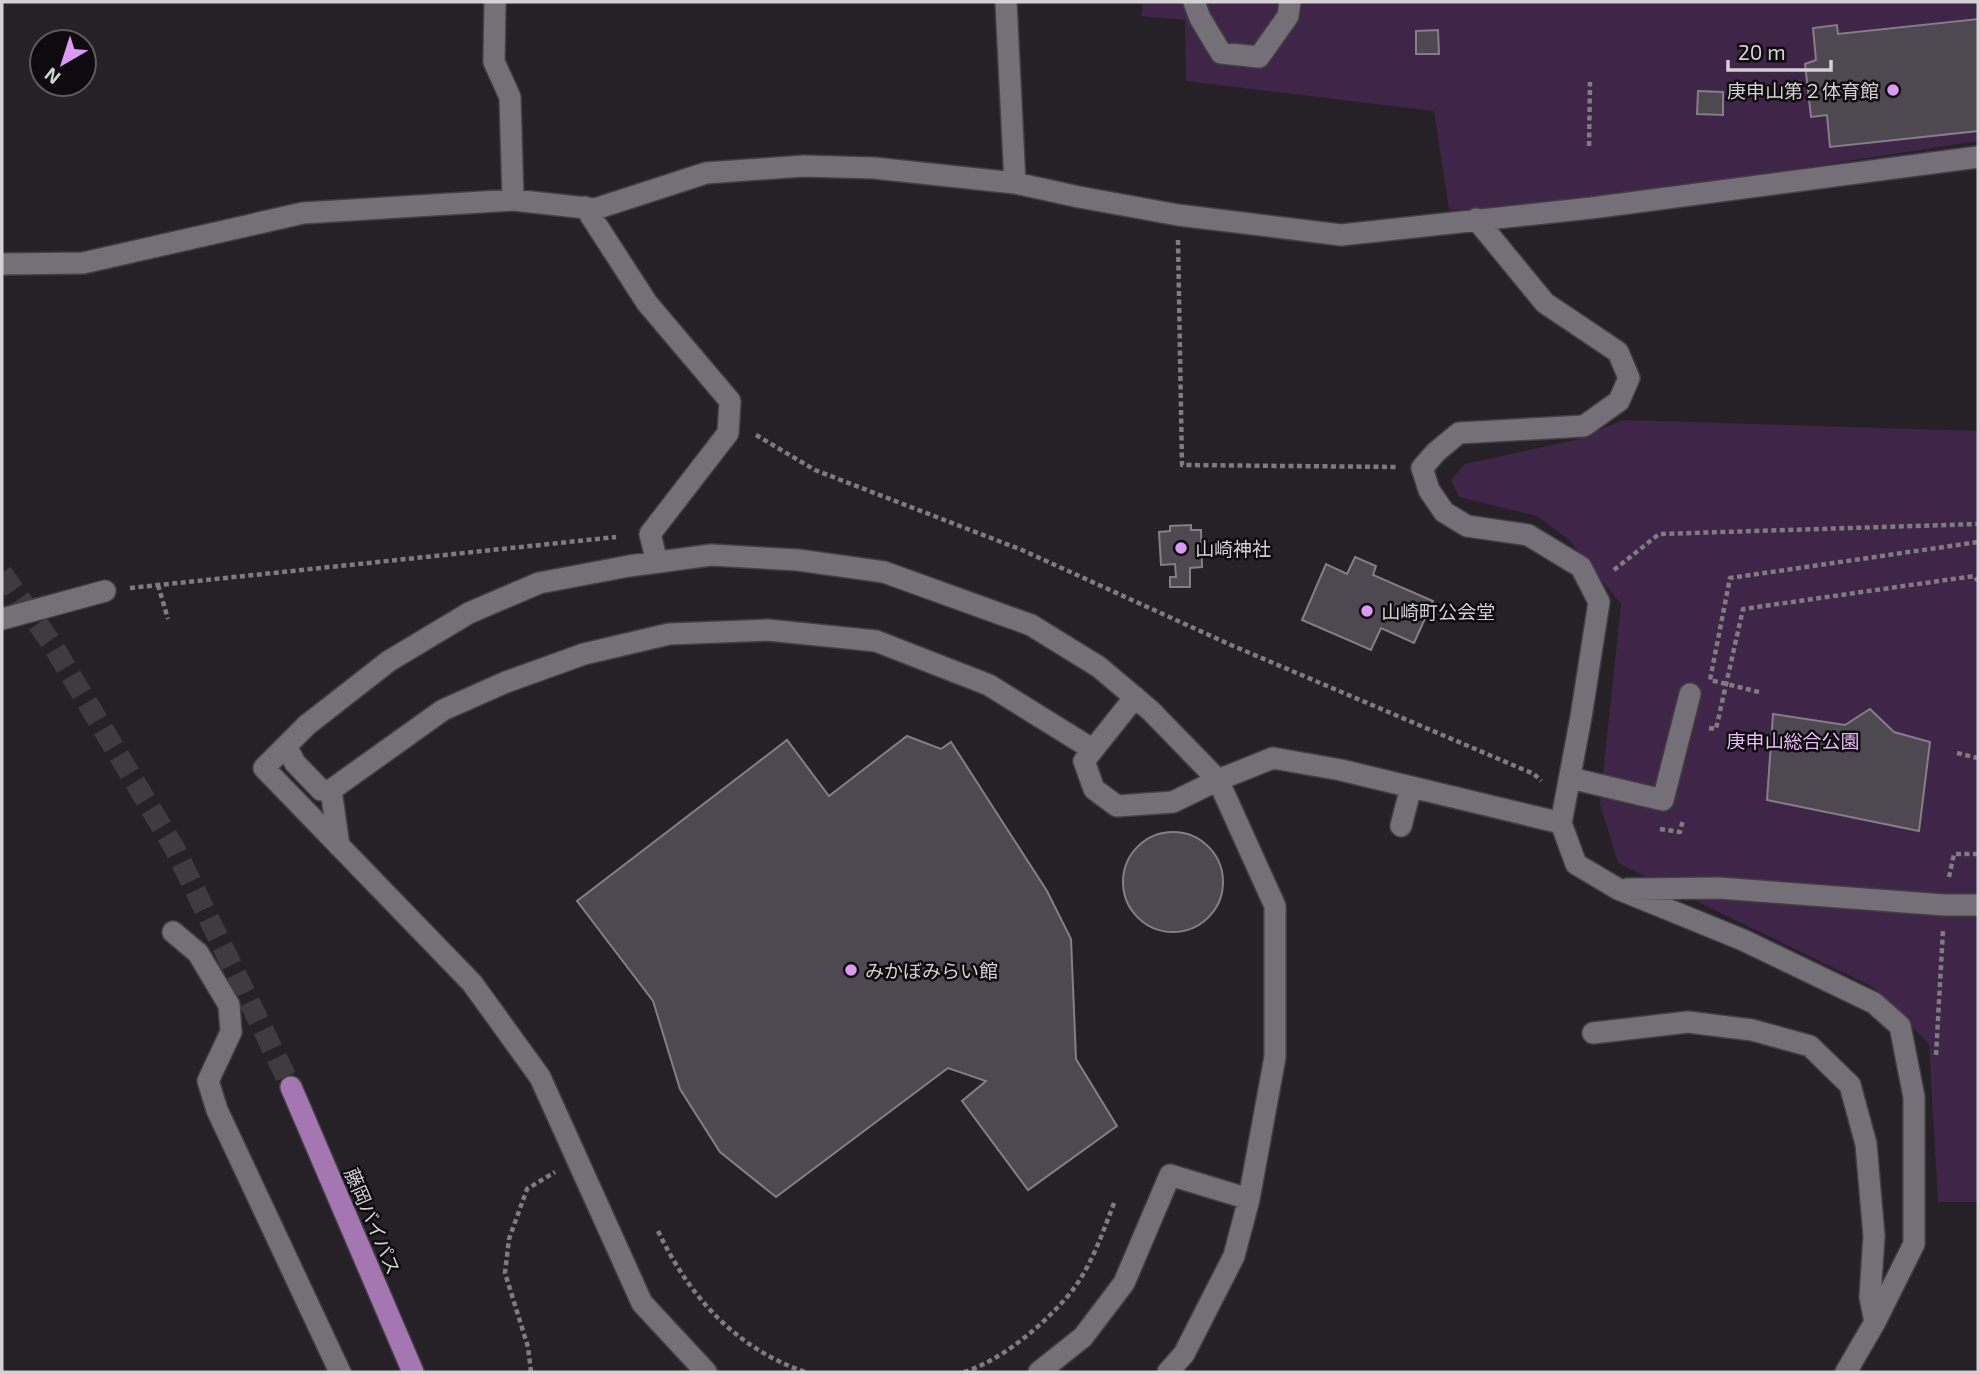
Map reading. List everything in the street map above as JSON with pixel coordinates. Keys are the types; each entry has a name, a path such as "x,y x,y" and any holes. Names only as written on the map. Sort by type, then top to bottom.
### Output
{"highway":[{"name":"藤岡バイパス","path":"290,1087 414,1372"}],"street":[{"path":"495,2 494,62 510,97 513,200"},
{"path":"1006,2 1015,183"},
{"path":"1194,2 1200,18 1221,52 1259,57 1288,16 1290,2"},
{"path":"2,264 83,263 303,214 513,200 595,209 706,173 803,166 874,168 1015,183 1178,215 1341,235 1591,208 1978,157"},
{"path":"585,208 647,303 730,401 728,433 650,534 657,562"},
{"path":"1476,219 1545,303 1618,352 1629,378 1619,401 1584,426 1459,433 1422,468 1429,490 1444,512 1467,526 1528,535 1581,567 1599,602 1564,813 1576,864 1618,889 1742,940 1874,1003 1900,1026 1914,1097 1914,1244 1875,1322 1846,1372"},
{"path":"706,1372 642,1303 540,1077 472,983 264,768 307,726 389,661 469,613 539,583 711,555 798,560 884,572 1031,625 1099,667 1135,697 1218,780 1275,906 1275,1057 1249,1199 1234,1256 1184,1354 1168,1372"},
{"path":"2,619 105,591"},
{"path":"286,746 295,763 321,790 331,790 443,710 506,682 584,654 669,634 768,630 876,641 989,685 1092,750"},
{"path":"1570,778 1663,800 1690,694"},
{"path":"1135,697 1084,761 1094,789 1117,806 1173,802 1273,758 1410,787 1564,813"},
{"path":"1401,826 1410,787"},
{"path":"331,790 339,846"},
{"path":"1618,889 1719,888 1944,905 1978,905"},
{"path":"173,932 198,953 229,1005 231,1032 208,1081 217,1110 338,1372"},
{"path":"1593,1033 1688,1022 1752,1030 1810,1046 1850,1085 1866,1144 1874,1236 1870,1297 1875,1322"},
{"path":"1039,1372 1083,1337 1124,1283 1170,1175 1249,1199"}],"path":[{"path":"1590,82 1590,146"},
{"path":"1178,215 1182,465 1422,468"},
{"path":"729,418 815,470 1022,550 1231,645 1534,774 1564,813"},
{"path":"1592,588 1659,534 1978,524"},
{"path":"105,591 650,534"},
{"path":"1759,692 1710,680 1730,578 1978,542"},
{"path":"1743,610 1974,576 1978,581"},
{"path":"158,585 168,619"},
{"path":"1957,753 1978,758"},
{"path":"1936,1058 1944,905 1954,853 1978,854"},
{"path":"531,1372 528,1347 505,1273 509,1240 527,1189 577,1158"},
{"path":"964,1372 1009,1349 1040,1323 1074,1287 1097,1249 1115,1203"},
{"path":"658,1231 673,1263 719,1321 761,1352 805,1372"}],"green space":[{"path":"1143,2 1978,2 1978,141 1692,185 1449,210 1434,111 1186,81 1185,20 1141,16"},
{"name":"庚申山総合公園","path":"1623,420 1978,431 1978,1202 1938,1202 1929,1044 1873,987 1618,863 1600,804 1621,604 1569,540 1537,516 1459,497 1451,480 1465,464 1575,440"}],"building":[{"name":"庚申山第２体育館","path":"1978,19 1978,131 1830,147 1827,115 1811,117 1805,64 1816,60 1813,28 1837,25 1838,34"},
{"path":"1438,30 1439,54 1416,54 1416,31"},
{"path":"1698,91 1723,92 1723,115 1697,114"},
{"name":"山崎神社","path":"1191,525 1191,530 1201,530 1202,567 1190,568 1190,587 1170,587 1170,577 1176,577 1175,564 1161,565 1159,532 1170,531 1170,526"},
{"name":"山崎町公会堂","path":"1355,557 1376,566 1373,575 1433,601 1414,643 1381,628 1371,650 1302,620 1326,564 1347,574"},
{"path":"1870,709 1894,732 1930,742 1919,831 1767,800 1773,714 1845,725"},
{"name":"みかぼみらい館","path":"907,736 941,749 951,742 1047,891 1071,939 1076,1059 1117,1126 1028,1190 962,1101 986,1081 948,1068 776,1197 720,1152 680,1089 653,1001 577,901 787,740 829,796"},
{"path":"1173,832 1201,840 1215,854 1223,882 1215,910 1201,924 1173,932 1145,924 1131,910 1123,882 1131,854 1145,840"}],"tunnel":[{"path":"2,573 52,644 175,849 291,1087"}],"place":[{"name":"庚申山第２体育館","path":"1893,90"},
{"name":"山崎神社","path":"1181,548"},
{"name":"山崎町公会堂","path":"1367,611"},
{"name":"みかぼみらい館","path":"851,970"}]}
